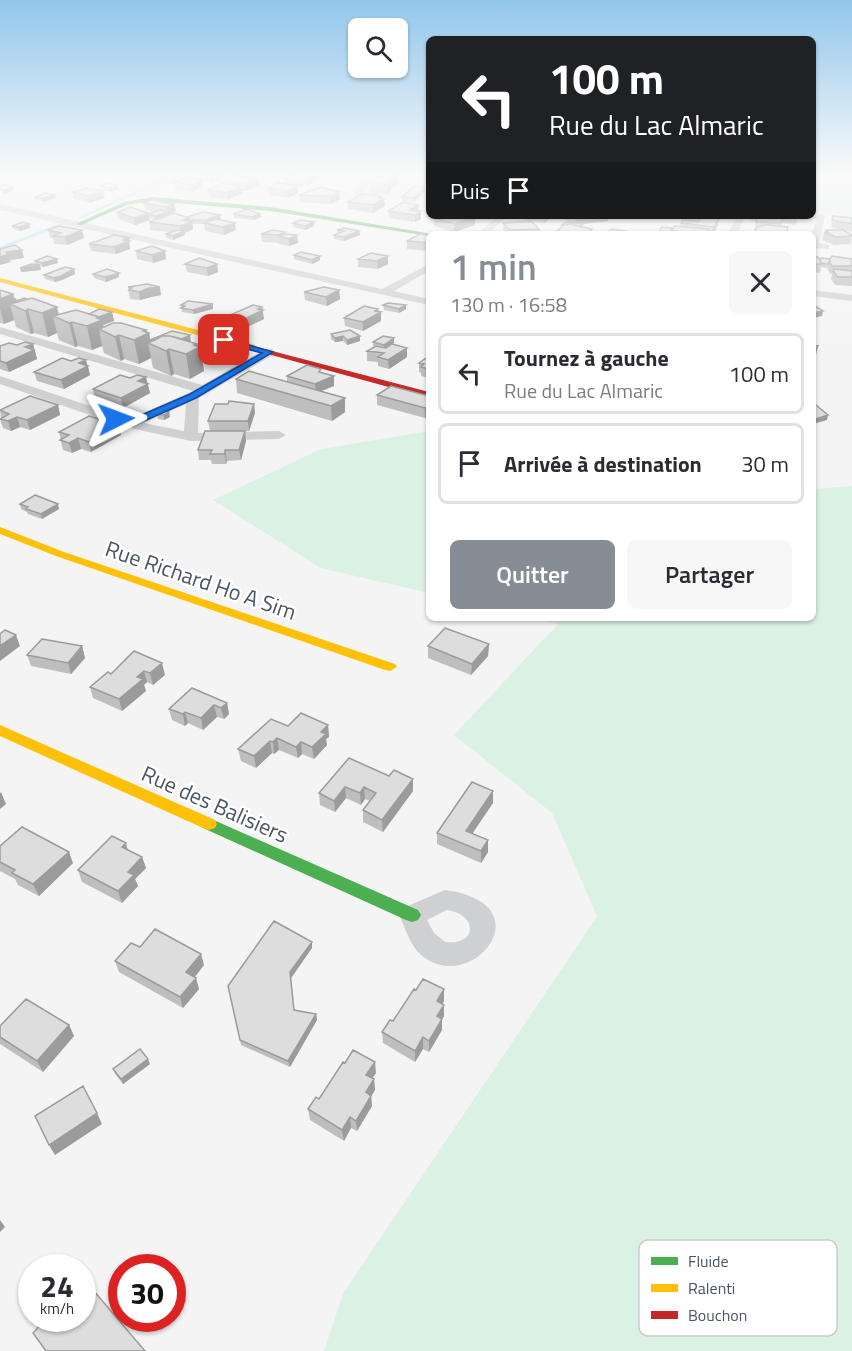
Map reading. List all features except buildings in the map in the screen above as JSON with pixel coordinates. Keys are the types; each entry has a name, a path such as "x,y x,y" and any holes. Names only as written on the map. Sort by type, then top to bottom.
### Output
{"street":[{"path":"133,236 426,301"},
{"path":"816,244 826,247"},
{"path":"384,292 426,269"},
{"path":"0,280 426,394"},
{"path":"816,292 852,298"},
{"path":"0,330 198,393"},
{"path":"130,424 198,393 269,352"},
{"path":"0,380 130,424 190,436 279,435"},
{"path":"190,436 198,393"},
{"name":"Rue Richard Ho A Sim","path":"0,530 60,554 390,667"},
{"name":"Rue des Balisiers","path":"0,730 412,915"}],"green space":[{"path":"426,432 426,592 321,568 213,500 321,449"},
{"path":"852,486 852,1351 324,1351 343,1294 597,916 552,813 454,735 558,624 546,621 816,621 816,489"}],"waterway":[{"path":"0,248 31,236"}],"traffic: fast":[{"path":"209,824 412,915"}],"traffic: slow":[{"path":"0,280 252,347"},
{"path":"0,530 60,554 390,667"},
{"path":"0,730 209,824"}],"traffic: jam":[{"path":"252,347 426,394"}],"route":[{"path":"116,419 130,424 165,409 193,396 269,352 224,340"}]}
